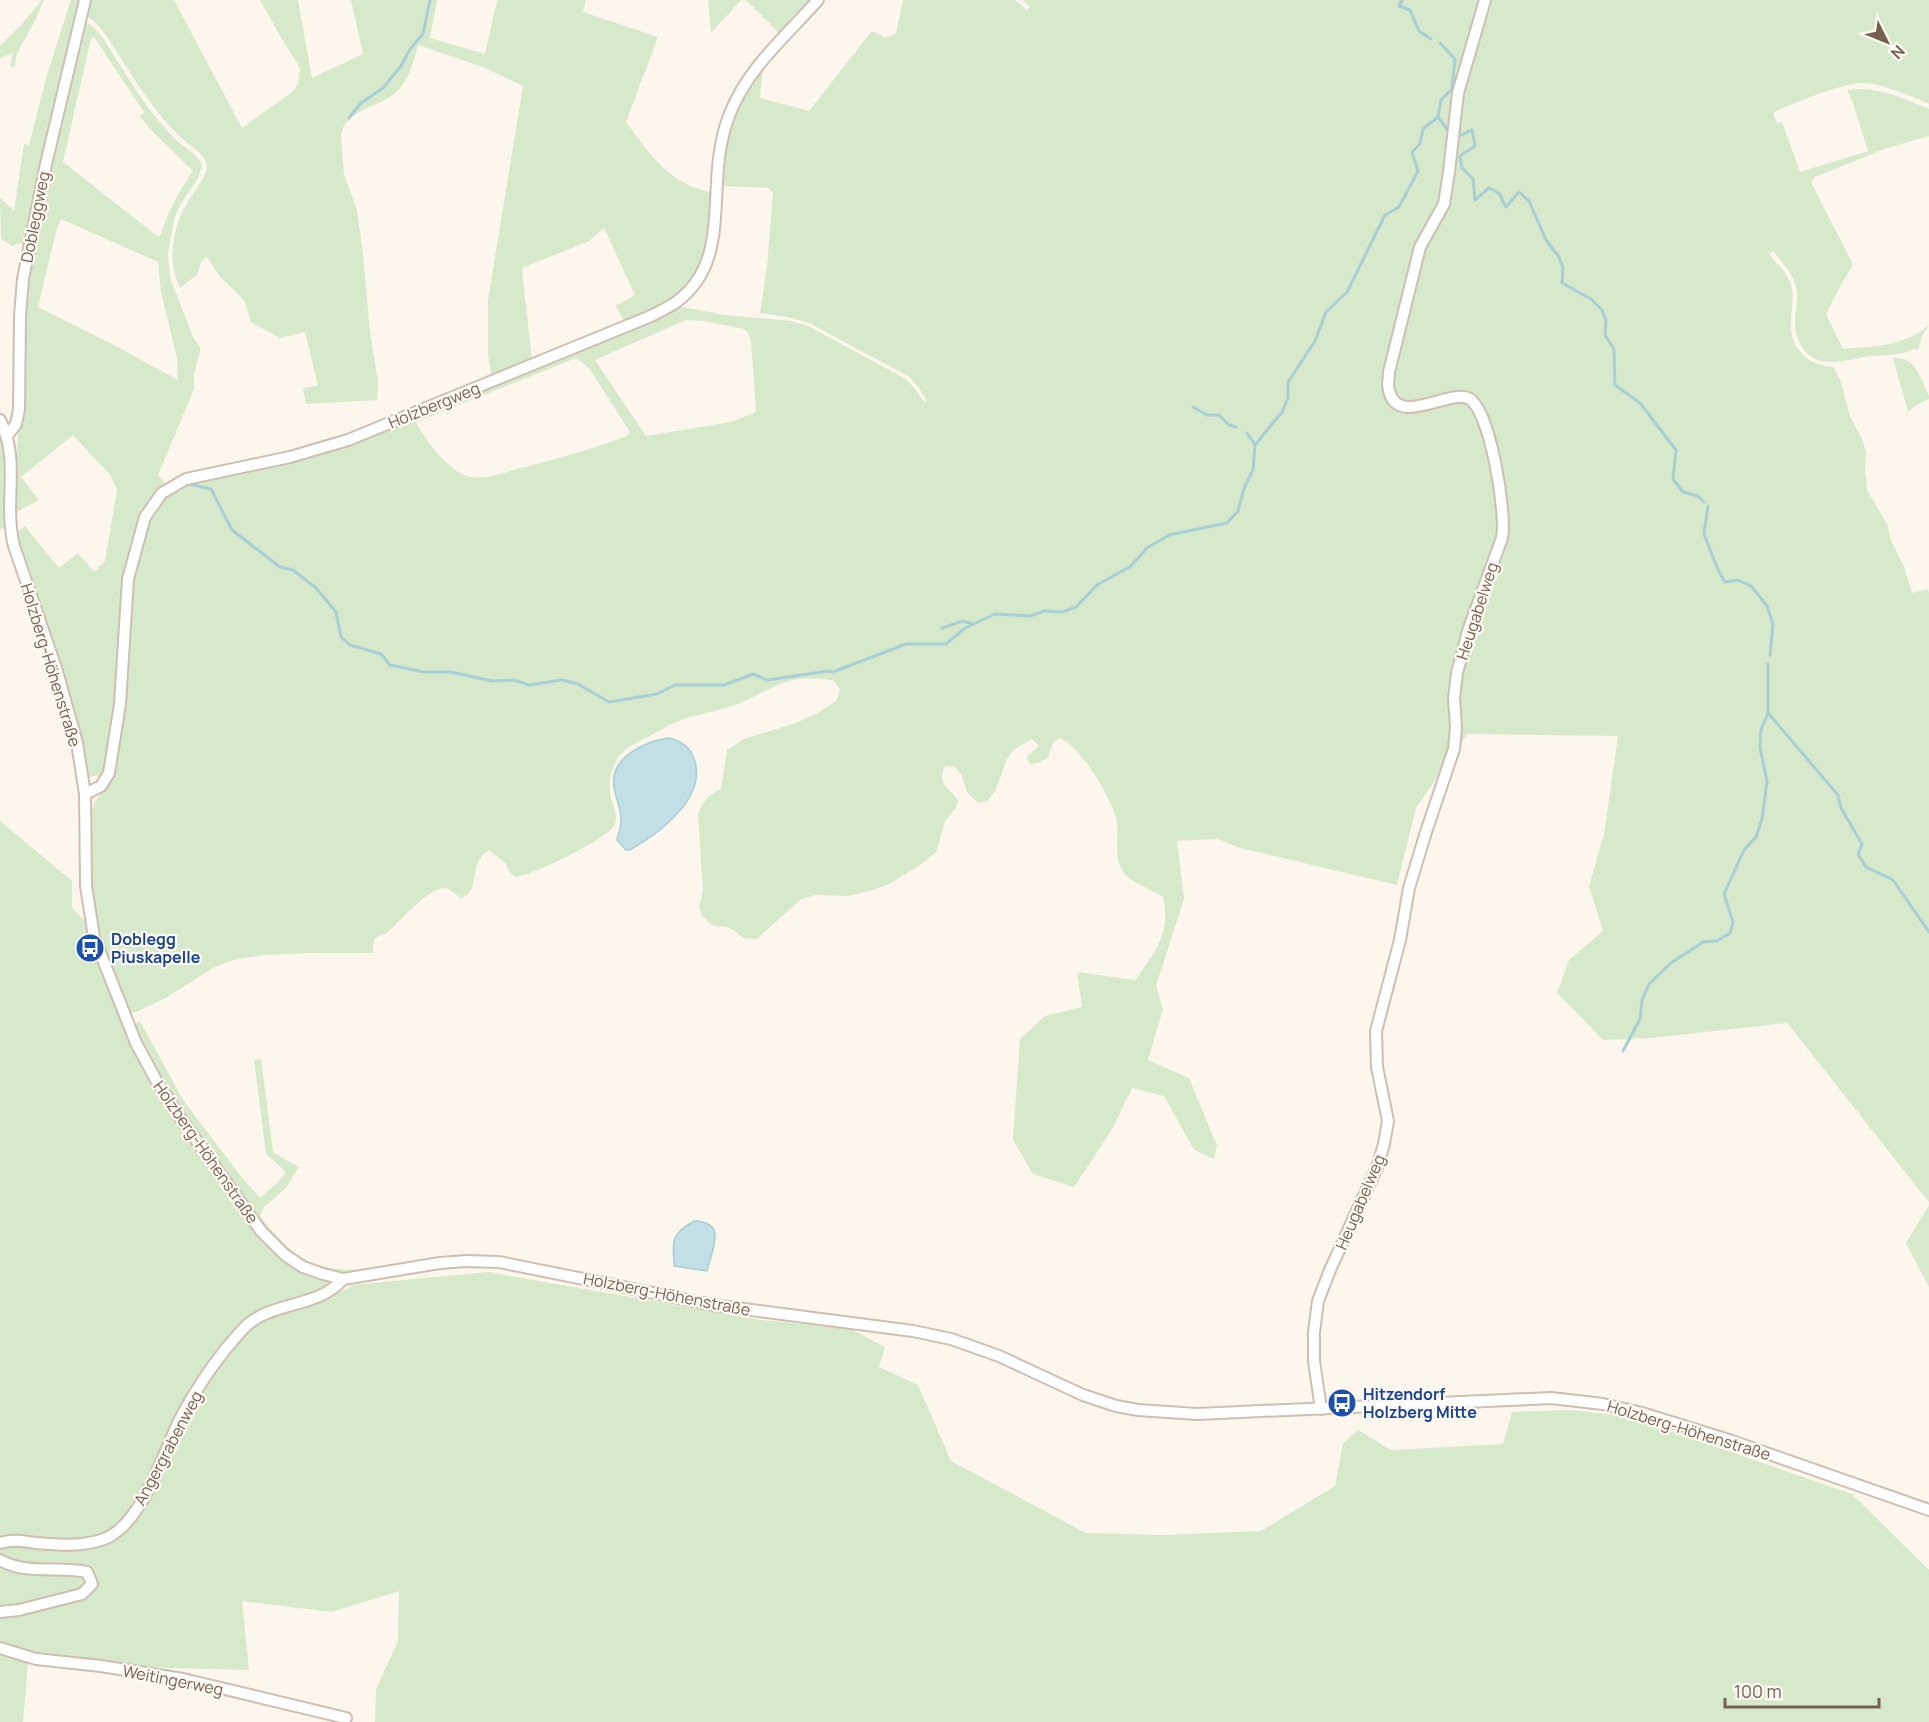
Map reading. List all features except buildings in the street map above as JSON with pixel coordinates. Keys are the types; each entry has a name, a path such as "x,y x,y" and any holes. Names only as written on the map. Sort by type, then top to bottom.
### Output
{"street":[{"name":"Dobleggweg","path":"7,436 16,424 19,409 20,316 23,279 46,164 85,0"},
{"name":"Holzbergweg","path":"85,794 101,786 109,773 120,704 128,579 145,517 162,493 186,479 290,457 348,440 651,316 674,303 698,278 712,248 721,144 735,102 745,84 768,54 818,0"},
{"name":"Heugabelweg","path":"1321,1409 1314,1361 1314,1332 1318,1301 1384,1144 1388,1121 1377,1067 1376,1031 1400,940 1409,888 1454,749 1456,727 1454,698 1457,673 1468,631 1504,530 1492,446 1476,404 1460,396 1412,408 1399,405 1389,392 1389,372 1420,247 1444,204 1458,93 1485,0"},
{"name":"Holzberg-Höhenstraße","path":"0,420 7,436 11,464 10,529 18,559 57,671 80,758 85,794 86,885 94,937 144,1060 189,1132 270,1242 297,1263 323,1274 343,1279 440,1263 499,1262 712,1305 913,1331 951,1339 993,1353 1083,1395 1116,1406 1138,1410 1197,1413 1551,1398 1603,1404 1635,1410 1732,1441 1929,1510"},
{"name":"Angergrabenweg","path":"0,1543 12,1540 84,1544 106,1538 128,1522 154,1479 181,1418 213,1367 244,1328 261,1315 322,1295 343,1279"},
{"path":"0,1560 26,1568 73,1569 87,1572 92,1584 82,1594 19,1610 0,1612"},
{"name":"Weitingerweg","path":"0,1648 36,1659 101,1666 183,1680 346,1718"}],"green space":[{"path":"44,0 35,21 17,53 14,68 10,66 13,53 0,58 0,46"},
{"path":"71,0 82,0 27,249 21,243 12,246 1,239 0,198 14,211 24,144 29,145 46,78"},
{"path":"88,0 174,0 242,128 292,92 298,84 300,68 260,0 298,0 312,78 363,54 351,0 437,0 430,38 485,54 497,0 586,0 583,12 658,37 626,122 662,167 673,176 698,189 713,192 709,247 696,277 677,297 625,323 616,306 635,295 604,228 589,241 522,268 532,361 492,378 488,355 488,300 523,86 483,67 418,45 410,72 399,89 387,99 362,110 348,120 341,136 344,175 357,210 370,332 378,381 377,400 306,404 303,388 318,386 305,332 280,338 251,322 245,302 220,277 207,257 202,260 197,275 180,288 173,264 174,240 181,216 204,177 207,165 199,152 179,136 157,111 103,31 93,20 85,16"},
{"path":"708,0 741,0 711,33"},
{"path":"746,0 814,0 781,35"},
{"path":"903,0 1015,0 1027,10 1030,7 1023,0 1929,0 1929,104 1888,88 1862,83 1830,90 1773,113 1777,123 1782,122 1800,172 1868,151 1847,90 1878,91 1929,109 1929,136 1887,148 1815,177 1811,182 1853,265 1826,314 1843,349 1877,346 1899,341 1909,338 1929,325 1922,336 1918,350 1837,362 1813,358 1806,353 1796,334 1797,295 1794,281 1773,251 1769,254 1783,270 1791,284 1793,297 1791,331 1797,347 1808,359 1833,367 1840,379 1850,416 1866,452 1867,490 1887,524 1912,593 1928,589 1929,593 1929,1202 1787,1023 1652,1038 1603,1040 1557,993 1569,960 1603,931 1589,886 1604,834 1618,736 1467,734 1416,808 1397,885 1240,848 1217,839 1177,841 1184,899 1156,986 1163,1009 1148,1060 1189,1078 1217,1146 1214,1159 1194,1150 1164,1096 1132,1088 1111,1131 1074,1187 1033,1174 1013,1140 1020,1039 1045,1016 1082,1007 1077,972 1135,980 1155,952 1163,932 1165,910 1163,897 1131,879 1121,868 1117,856 1117,823 1110,802 1086,762 1067,742 1059,738 1053,743 1048,758 1038,763 1030,764 1026,757 1039,746 1032,739 1013,750 1006,761 996,790 987,801 978,803 967,792 962,776 955,767 945,766 943,782 958,801 956,808 945,821 936,852 919,866 889,884 847,896 816,895 801,899 757,939 743,938 727,927 710,924 702,916 699,907 703,891 698,814 706,799 721,789 727,750 744,739 796,723 836,701 840,689 834,681 829,680 808,679 786,682 738,704 676,722 633,744 621,754 611,772 610,793 616,820 610,831 569,856 515,877 506,864 489,850 478,862 471,890 467,895 461,898 446,888 430,894 386,934 374,940 373,953 263,955 233,960 213,968 167,997 130,1015 98,936 90,876 91,817 94,803 107,785 129,593 148,519 164,496 183,484 291,460 677,306 725,315 791,321 808,326 906,379 924,402 927,401 908,376 809,323 760,313 767,267 773,192 768,188 720,186 722,161 734,113 763,65 760,98 809,111 872,31 886,38 896,33","holes":["686,320 744,329 748,333 751,341 756,412 731,422 646,436 595,360","576,358 589,368 630,432 627,436 563,457 498,475 477,478 462,474 446,462 431,446 416,422"]},
{"path":"83,21 90,24 100,34 154,115 176,140 195,155 202,166 198,178 174,219 168,253 170,278 193,337 200,347 194,373 194,389 158,475 165,484 141,516 116,704 103,775 87,777 75,716 16,538 17,532 25,526 59,568 78,553 94,572 105,561 117,490 111,476 73,435 21,477 39,500 13,514 20,417 24,297 48,164","holes":["94,37 144,112 140,116 149,128 193,171 174,202 160,236 63,162 91,38","61,219 158,262 161,292 177,358 178,380 38,307"]},
{"path":"1893,358 1907,361 1917,370 1929,396 1929,399 1908,412"},
{"path":"0,433 7,454 6,528 0,529"},
{"path":"0,821 72,881 72,907 88,925 123,1020 258,1233 327,1282 326,1289 274,1314 325,1300 352,1285 488,1272 761,1320 851,1329 885,1347 879,1367 918,1385 951,1461 1086,1533 1162,1535 1261,1531 1335,1486 1343,1443 1358,1430 1391,1450 1503,1444 1512,1412 1570,1410 1627,1416 1852,1494 1929,1570 1929,1722 375,1722 376,1689 398,1641 399,1591 332,1612 242,1601 249,1670 28,1664 23,1722 0,1722"},
{"path":"140,1021 183,1100 260,1198 286,1172 266,1154 254,1060 261,1059 273,1152 299,1167 286,1188 264,1207 260,1216 292,1251 308,1261 325,1267 342,1269 383,1267 458,1254 450,1258 346,1274 324,1271 293,1257 264,1229 159,1078 133,1026"},
{"path":"1929,1205 1929,1287 1906,1243"}],"water":[{"path":"668,738 683,744 691,752 696,771 695,785 679,812 668,823 642,843 626,850 617,840 621,822 613,782 617,768 621,761 635,750"},
{"path":"694,1221 711,1226 714,1231 714,1246 707,1271 674,1266 675,1239 681,1230"}],"waterway":[{"path":"349,118 361,103 383,88 423,34 430,0"},
{"path":"1402,0 1399,6 1410,10 1419,31 1431,39"},
{"path":"1440,43 1455,59 1452,89 1441,100 1438,117 1450,133"},
{"path":"189,484 211,489 232,530 280,567 293,570 316,588 336,612 341,637 350,645 381,654 390,665 424,672 451,672 492,681 514,680 529,685 562,680 578,684 609,702 657,694 675,685 724,685 753,674 767,680 833,672 906,644 946,644 965,628 995,614 1030,616 1044,611 1062,612 1076,607 1097,585 1131,566 1147,548 1169,535 1227,523 1238,511 1244,488 1253,470 1255,445 1282,412 1288,398 1288,382 1315,341 1326,312 1347,292 1385,215 1399,207 1418,171 1412,152 1420,144 1423,129 1438,117"},
{"path":"1456,136 1472,130 1475,146 1460,156 1462,168 1473,179 1475,200 1489,188 1499,193 1506,207 1519,192 1529,201 1546,240 1559,257 1563,268 1562,283 1591,299 1602,310 1606,321 1605,335 1614,349 1615,385 1640,403 1676,450 1673,479 1683,492 1698,496 1704,502"},
{"path":"1193,407 1207,415 1219,415 1229,425 1236,427"},
{"path":"1247,433 1255,445"},
{"path":"1708,506 1704,534 1725,582 1738,580 1751,586 1767,606 1773,624 1770,655"},
{"path":"942,628 963,621 973,624"},
{"path":"1768,664 1768,713 1838,795 1841,808 1862,844 1858,854 1866,867 1893,880 1929,932"},
{"path":"1623,1051 1640,1019 1642,1000 1649,984 1671,963 1703,942 1717,941 1730,933 1733,922 1724,894 1744,850 1756,837 1762,819 1767,781 1760,748 1761,730 1768,713"}],"place":[{"name":"Doblegg Piuskapelle","path":"90,948"},
{"name":"Hitzendorf Holzberg Mitte","path":"1342,1403"}]}
